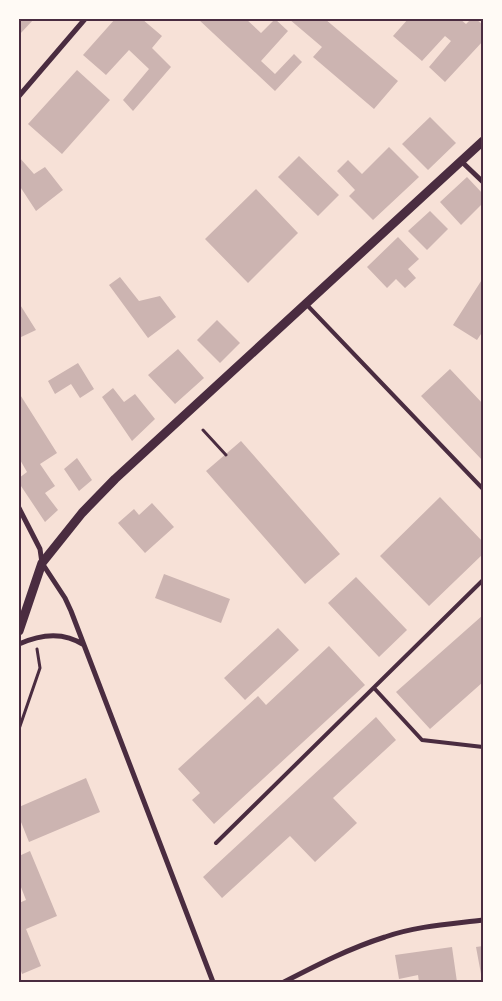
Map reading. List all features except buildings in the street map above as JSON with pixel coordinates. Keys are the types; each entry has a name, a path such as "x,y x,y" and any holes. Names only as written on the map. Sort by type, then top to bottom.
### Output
{"street":[{"path":"19,96 85,19"},
{"path":"19,631 42,563 82,513 115,479 307,305 483,141"},
{"path":"461,161 483,182"},
{"path":"19,508 40,550 42,563 65,598 85,645 213,982"},
{"path":"19,644 54,635 74,638 85,645"},
{"path":"284,982 331,958 386,936 437,926 483,920"}],"lane":[{"path":"307,305 483,489"},
{"path":"216,843 483,580"},
{"path":"374,688 422,740 483,747"}],"path":[{"path":"203,430 226,455"},
{"path":"19,729 40,668 37,647"}]}
